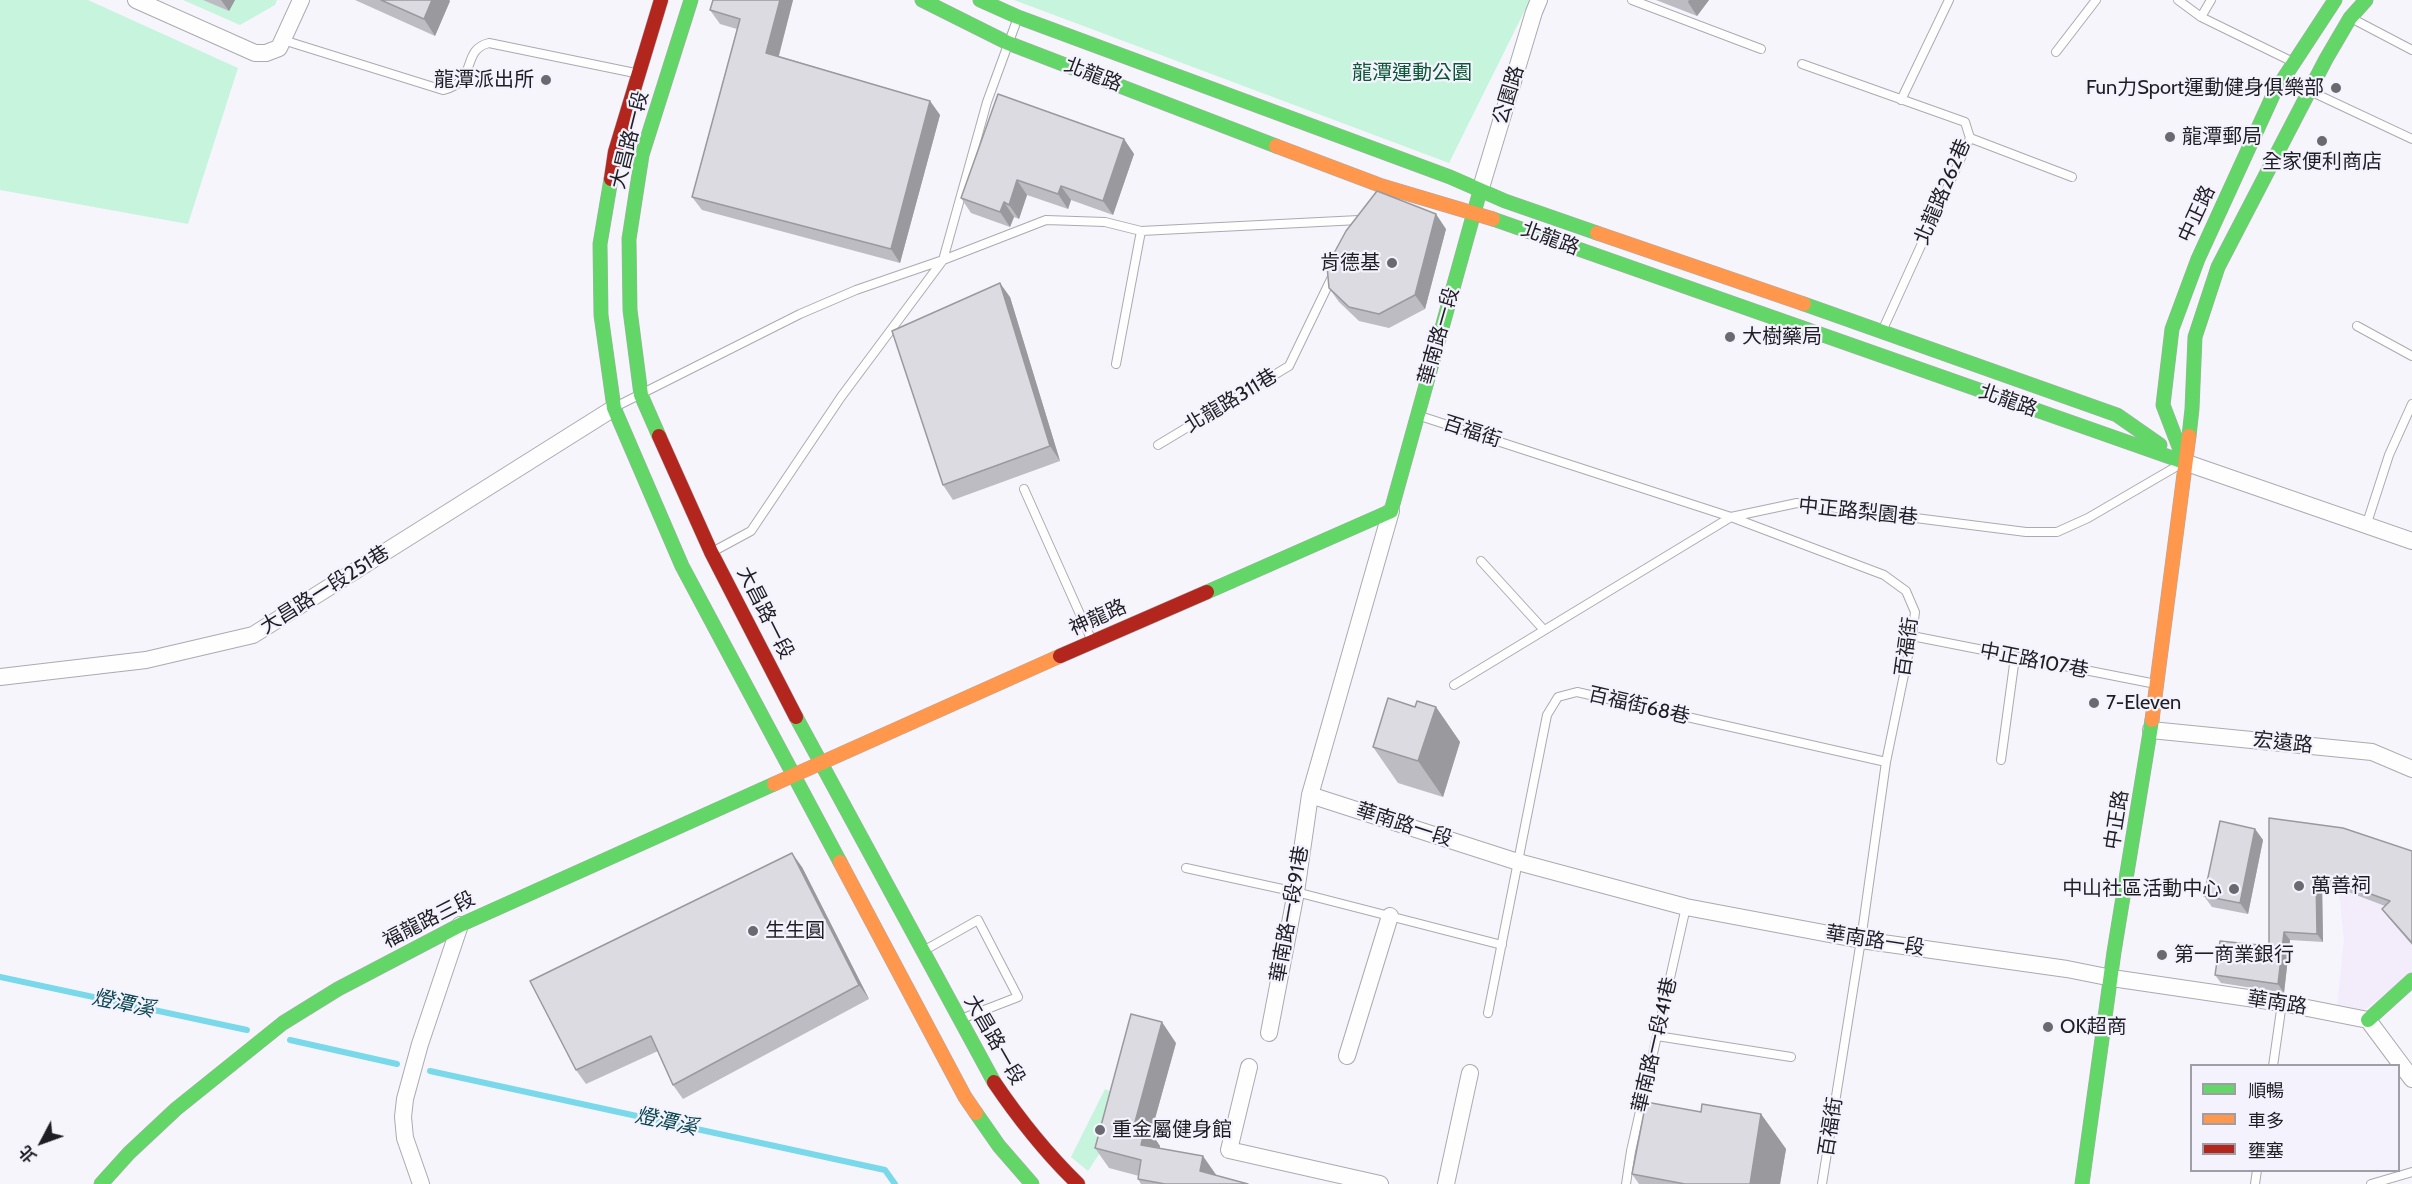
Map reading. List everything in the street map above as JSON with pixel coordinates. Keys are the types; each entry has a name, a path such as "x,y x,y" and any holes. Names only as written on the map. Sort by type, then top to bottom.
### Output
{"main road":[{"name":"大昌路一段","path":"661,0 615,152 600,244 601,315 614,408 682,566 965,1097 999,1146 1032,1184"},
{"name":"大昌路一段","path":"691,0 642,155 629,238 630,310 641,395 711,552 821,765 986,1070 1018,1117 1053,1160 1078,1184"},
{"name":"北龍路","path":"922,0 1008,43 1379,190 1511,225 1878,343 2117,415 2184,462"},
{"name":"北龍路","path":"980,0 1018,17 1450,177 1480,191 2184,462"},
{"name":"中正路","path":"2082,1184 2114,952 2151,730 2192,409 2195,338 2218,267 2308,91 2305,69 2335,0"},
{"name":"中正路","path":"2184,462 2163,405 2172,329 2198,259 2274,93 2305,69 2366,0"},
{"name":"華南路一段","path":"1391,511 1416,414 1480,191"},
{"name":"神龍路","path":"821,765 1092,642 1391,511"},
{"name":"福龍路三段","path":"101,1184 129,1153 176,1109 283,1023 338,989 460,925 821,765"},
{"path":"2368,1020 2412,980"}],"street":[{"path":"136,0 255,53 266,53 279,48 301,0"},
{"name":"公園路","path":"1480,191 1539,0"},
{"name":"大昌路一段251巷","path":"0,677 146,660 253,635 614,408"},
{"name":"北龍路","path":"2184,462 2412,541"},
{"name":"華南路一段","path":"1391,511 1310,795 1518,862 1686,907 1862,940 2067,969 2112,978"},
{"name":"宏遠路","path":"2151,730 2372,752 2412,769"},
{"name":"華南路一段91巷","path":"1269,1033 1296,892 1310,795"},
{"path":"1347,1056 1390,916"},
{"path":"420,1184 405,1138 403,1117 405,1099 420,1044 460,925"},
{"name":"華南路","path":"2112,978 2282,1003 2368,1020"},
{"path":"2368,1020 2412,1079"},
{"path":"1250,1067 1229,1150 1380,1184"},
{"path":"1446,1184 1470,1073"}],"lane":[{"path":"1632,0 1761,49"},
{"path":"1901,100 1949,0"},
{"path":"2056,52 2096,0"},
{"path":"2178,0 2201,17 2305,69"},
{"path":"2201,17 2211,0"},
{"path":"711,552 751,531 841,397 943,260 987,102 1018,17"},
{"path":"2350,18 2412,50"},
{"path":"283,40 442,90 458,85 466,75 474,52 481,45 489,43 639,74"},
{"name":"北龍路262巷","path":"1802,64 1965,122 1970,138 1878,343"},
{"path":"2308,91 2412,140"},
{"path":"1970,138 2072,177"},
{"path":"1354,230 1365,211"},
{"path":"614,408 800,314 856,290 943,260 1046,220 1105,222 1141,231 1359,220"},
{"path":"1116,363 1141,231"},
{"name":"北龍路311巷","path":"1158,445 1289,366 1339,261"},
{"path":"2357,326 2412,356"},
{"path":"2366,526 2389,455 2412,404"},
{"name":"百福街","path":"1416,414 1731,517 1884,575 1906,591 1915,612 1912,636 1886,762 1862,940 1822,1184"},
{"name":"中正路梨園巷","path":"1454,685 1731,517 1797,503 2026,532 2057,532 2088,518 2184,462"},
{"path":"1024,489 1092,642"},
{"path":"1481,561 1544,630"},
{"name":"中正路107巷","path":"1912,636 2157,684"},
{"path":"2001,760 2015,657"},
{"name":"百福街68巷","path":"1488,1013 1547,716 1558,697 1578,692 1886,762"},
{"path":"1186,868 1296,892 1502,945"},
{"name":"華南路一段41巷","path":"1626,1184 1631,1151 1686,907"},
{"path":"922,952 978,920 1018,997 959,1020"},
{"path":"2272,1064 2282,1003"},
{"path":"1657,1036 1791,1057"},
{"path":"2371,1184 2412,1172"}],"shaded area":[{"path":"2332,826 2412,852 2412,973 2363,1011 2337,1006 2344,940"}],"green space":[{"path":"0,0 88,0 238,68 188,224 0,190"},
{"path":"183,0 277,0 275,5 240,25"},
{"name":"龍潭運動公園","path":"1014,0 1530,0 1449,163"},
{"name":"重金屬健身館","path":"1105,1089 1133,1102 1088,1171 1071,1157"}],"building":[{"path":"381,0 432,0 424,19"},
{"path":"713,0 780,0 766,53 930,101 891,249 692,197 740,19 710,10"},
{"path":"998,94 1124,139 1103,201 1061,186 1058,194 1017,180 1009,205 1004,202 1000,212 961,198"},
{"name":"肯德基","path":"1377,191 1436,214 1415,295 1379,314 1349,307 1329,288 1327,266 1346,231"},
{"path":"1000,283 1050,446 943,485 892,331"},
{"path":"1388,698 1415,707 1417,701 1436,707 1418,761 1373,747"},
{"path":"2269,818 2343,828 2412,851 2412,943 2382,909 2390,901 2316,874 2317,934 2284,932 2278,984 2215,975 2220,941 2269,946"},
{"name":"中山社區活動中心","path":"2220,821 2255,829 2240,903 2204,896"},
{"name":"生生圓","path":"792,853 859,985 673,1085 651,1036 576,1070 530,981"},
{"path":"1131,1014 1162,1022 1135,1122 1146,1125 1141,1145 1203,1156 1200,1171 1248,1184 1165,1184 1138,1179 1141,1160 1095,1148"},
{"path":"1646,1102 1701,1112 1702,1104 1761,1114 1750,1184 1685,1184 1632,1174"}],"waterway":[{"name":"燈潭溪","path":"0,977 247,1030"},
{"name":"燈潭溪","path":"290,1040 397,1064"},
{"name":"燈潭溪","path":"430,1071 885,1170 895,1184"}],"traffic: fast":[{"path":"659,436 641,395 630,310 629,239 642,155 691,0"},
{"path":"922,0 1008,43 1276,146"},
{"path":"980,0 1018,17 1450,177 1505,201 1597,233"},
{"path":"2184,460 2163,405 2172,329 2198,259 2274,93 2335,0"},
{"path":"2189,436 2195,337 2218,267 2326,59 2350,18 2366,0"},
{"path":"611,179 600,244 601,315 614,408 682,566 840,862"},
{"path":"1207,592 1391,511 1480,191"},
{"path":"1493,219 2184,462"},
{"path":"1804,304 2117,415 2160,445"},
{"path":"796,717 994,1082"},
{"path":"2082,1184 2114,952 2152,720"},
{"path":"101,1184 129,1153 176,1109 283,1023 338,989 460,925 774,784"},
{"path":"2368,1020 2412,980"},
{"path":"976,1113 999,1146 1032,1184"}],"traffic: slow":[{"path":"1276,146 1382,186 1493,219"},
{"path":"1597,233 1804,304"},
{"path":"2152,720 2189,436"},
{"path":"774,784 1060,656"},
{"path":"840,862 965,1097 976,1113"}],"traffic: jam":[{"path":"611,179 615,152 661,0"},
{"path":"659,436 711,552 796,717"},
{"path":"1060,656 1207,592"},
{"path":"994,1082 1033,1135 1078,1184"}],"place":[{"name":"龍潭派出所","path":"546,80"},
{"name":"Fun力Sport運動健身俱樂部","path":"2336,88"},
{"name":"龍潭郵局","path":"2170,137"},
{"name":"全家便利商店","path":"2322,141"},
{"name":"肯德基","path":"1392,263"},
{"name":"大樹藥局","path":"1730,337"},
{"name":"7-Eleven","path":"2094,703"},
{"name":"萬善祠","path":"2299,886"},
{"name":"中山社區活動中心","path":"2234,889"},
{"name":"生生圓","path":"753,931"},
{"name":"第一商業銀行","path":"2162,955"},
{"name":"OK超商","path":"2048,1027"},
{"name":"重金屬健身館","path":"1100,1130"}]}
